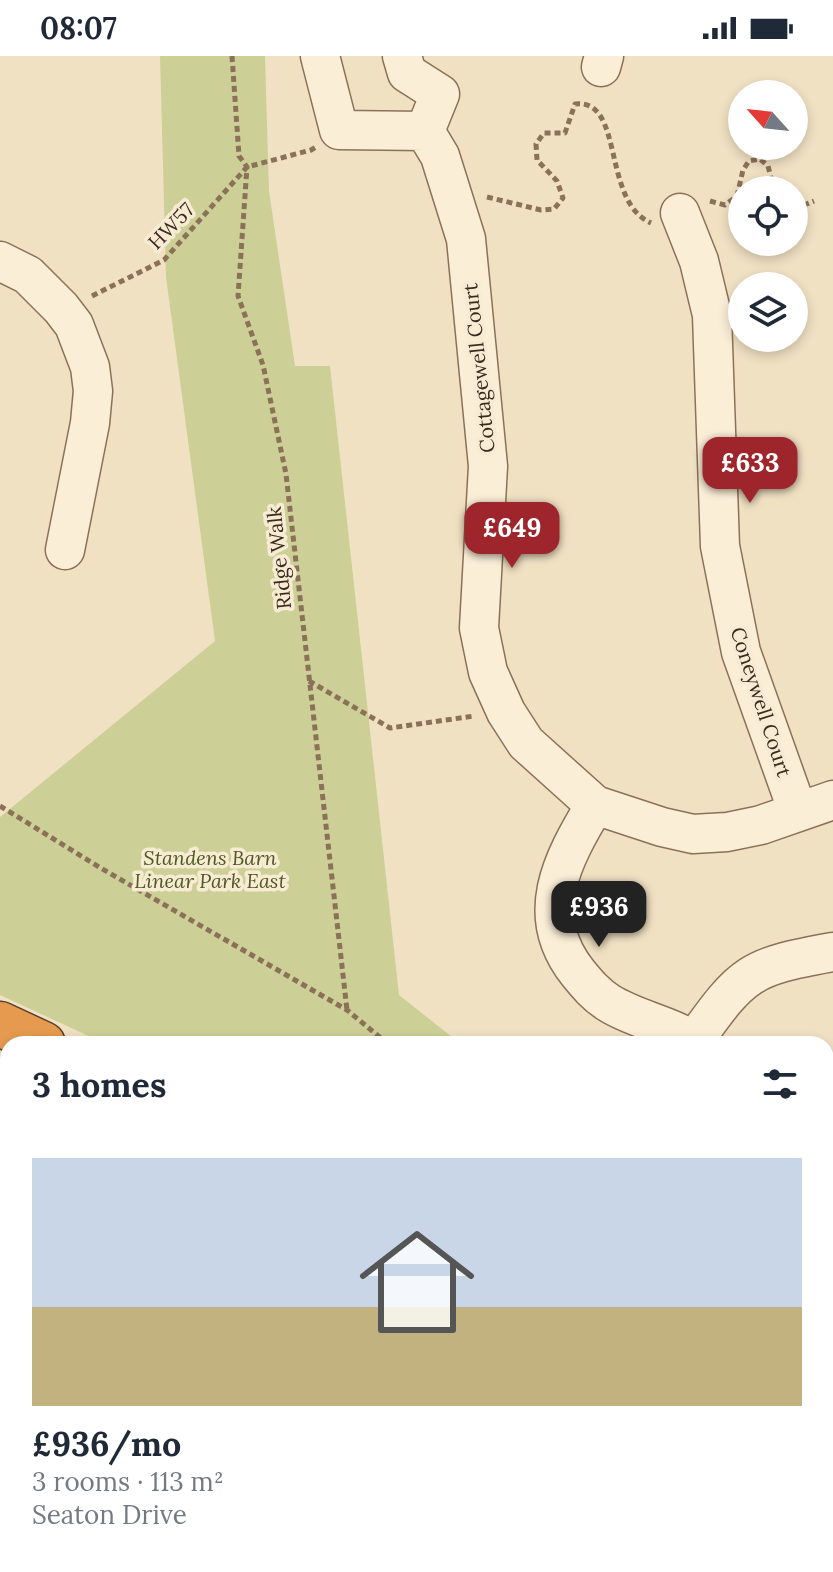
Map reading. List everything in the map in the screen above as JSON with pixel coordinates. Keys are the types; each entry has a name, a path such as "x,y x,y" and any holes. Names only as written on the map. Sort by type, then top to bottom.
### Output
{"highway":[{"path":"0,1024 26,1036"}],"street":[{"path":"320,56 339,130 425,131 440,94 407,73 402,56"},
{"name":"Cottagewell Court","path":"425,131 440,156 466,239 488,466 479,628 488,672 506,712 526,743 595,805 662,827 693,834 727,832 750,828 833,800"},
{"name":"Coneywell Court","path":"680,213 699,261 712,315 720,546 741,652 798,812"},
{"path":"0,261 28,275 61,308 74,325 90,367 93,391 90,423 65,550"},
{"path":"595,805 570,845 555,890 554,929 569,962 589,987 609,1003 683,1036"},
{"path":"700,1036 724,999 742,980 762,967 833,952"}],"path":[{"name":"Ridge Walk","path":"232,56 239,156 247,167 238,296 263,365 286,474 347,1010"},
{"path":"483,195 492,200 541,210 554,209 563,198 557,181 537,160 536,144 544,133 565,133 575,104 585,103 596,108 604,121 612,143 616,173 633,211 648,223 659,225 680,213 683,195 725,205 728,203"},
{"path":"247,167 311,150 339,130"},
{"path":"742,176 749,161 760,159 768,166 770,176"},
{"name":"HW57","path":"61,308 164,260 247,167"},
{"path":"808,203 814,201"},
{"path":"309,680 390,728 506,712"},
{"path":"0,806 99,867 347,1010 378,1036"}],"green space":[{"name":"Standens Barn Linear Park East","path":"160,56 265,56 269,191 295,366 330,366 399,995 451,1036 89,1036 0,995 0,817 215,641 166,277"}]}
